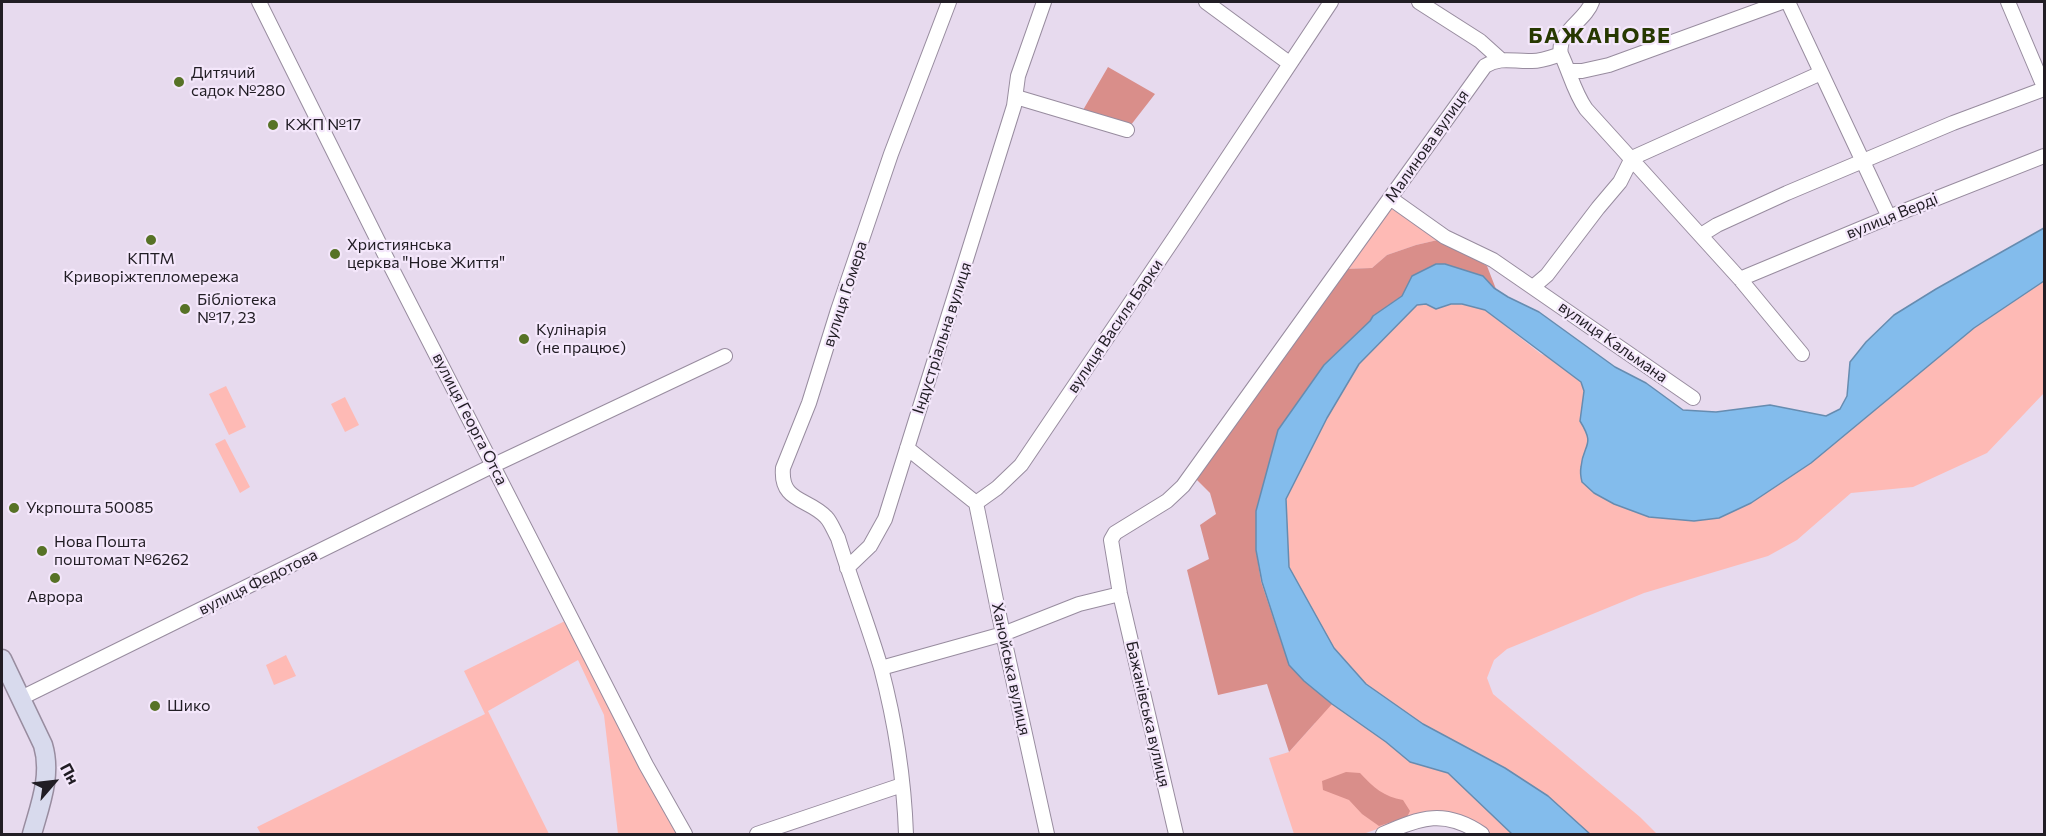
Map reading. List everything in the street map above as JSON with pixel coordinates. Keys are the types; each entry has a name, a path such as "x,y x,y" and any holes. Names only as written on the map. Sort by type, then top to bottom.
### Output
{"main road":[{"path":"2,658 43,745 47,767 44,789 32,834"}],"street":[{"name":"вулиця Георга Отса","path":"259,2 384,253 646,765 686,834"},
{"name":"вулиця Гомера","path":"906,834 906,806 899,757 880,668 838,538 827,518 790,493 782,477 783,468 821,369 838,310 891,154 949,2"},
{"name":"Індустріальна вулиця","path":"847,568 870,546 885,519 1016,97 1018,76 1044,2"},
{"path":"1206,2 1289,63"},
{"name":"вулиця Василя Барки","path":"976,502 997,488 1021,465 1331,2"},
{"path":"1419,2 1480,41 1500,59 1536,61 1561,54"},
{"path":"1592,2 1590,10 1566,35 1561,44 1561,54 1570,71 1576,96 1586,110 1740,279 1802,354"},
{"path":"1570,71 1582,71 1609,65 1782,2"},
{"path":"1788,2 1888,217"},
{"path":"1701,235 1717,225 1862,161 2044,88 2008,2"},
{"name":"Малинова вулиця","path":"1120,594 1111,547 1111,540 1115,533 1167,501 1183,486 1476,78 1485,66 1500,59"},
{"path":"1533,286 1547,275 1620,182 1632,158 1821,73"},
{"path":"1016,97 1127,130"},
{"name":"вулиця Верді","path":"1740,279 1888,217 2044,156"},
{"name":"вулиця Кальмана","path":"1390,198 1445,237 1493,260 1533,286 1692,398"},
{"name":"вулиця Федотова","path":"21,698 494,465 725,356"},
{"path":"907,448 976,502"},
{"name":"Ханойська вулиця","path":"976,502 1047,834"},
{"path":"880,668 1003,634 1079,604 1120,594"},
{"name":"Бажанівська вулиця","path":"1120,594 1176,834"},
{"path":"757,834 902,785"},
{"path":"1383,834 1424,818 1443,818 1466,824 1482,834"}],"shaded area":[{"path":"1108,67 1155,94 1127,130 1079,117"},
{"path":"1398,210 1442,239 1387,255 1372,268 1344,269 1387,211"},
{"path":"1442,239 1487,266 1496,289 1436,264 1412,276 1402,296 1373,316 1324,365 1278,430 1269,466 1256,550 1261,582 1289,665 1332,704 1289,752 1267,684 1218,695 1187,570 1209,559 1200,525 1216,514 1210,493 1191,474 1344,269 1372,268 1387,255"},
{"path":"2044,281 2044,393 1987,453 1913,487 1851,493 1797,540 1768,556 1644,593 1507,649 1494,660 1487,678 1493,694 1640,817 1657,834 1483,834 1457,816 1400,821 1363,834 1294,834 1269,758 1289,752 1315,723 1225,553 1250,495 1282,449 1309,454 1359,364 1417,305 1426,304 1436,309 1451,304 1462,304 1485,310 1541,354 1555,359 1615,411 1843,436 1974,328","holes":["1423,724 1468,748 1410,762 1386,742"]},
{"path":"226,386 246,427 229,435 209,394"},
{"path":"345,397 359,425 345,432 331,404"},
{"path":"225,439 250,487 240,493 215,444"},
{"path":"571,618 685,834 618,834 604,715 578,660 488,711 549,834 261,834 257,827 485,714 464,671"},
{"path":"286,655 296,676 274,685 266,665"},
{"path":"1346,772 1360,773 1379,791 1403,800 1410,811 1407,817 1379,826 1362,814 1349,800 1323,790 1322,781"}],"water":[{"path":"2044,228 2044,281 1974,328 1811,463 1751,503 1719,518 1694,521 1649,517 1614,504 1594,493 1582,482 1581,475 1582,459 1588,441 1580,421 1584,391 1581,382 1485,310 1462,304 1451,304 1436,309 1426,304 1417,305 1359,364 1327,418 1286,499 1289,567 1334,648 1366,684 1423,724 1505,768 1548,796 1590,834 1512,834 1448,773 1410,762 1332,704 1289,665 1262,582 1256,550 1256,511 1278,430 1324,365 1373,316 1402,296 1412,276 1436,264 1445,264 1483,276 1494,288 1539,312 1615,367 1646,383 1683,410 1716,412 1770,405 1826,416 1840,409 1847,396 1850,362 1866,342 1894,315"}],"place":[{"name":"Дитячий садок №280","path":"179,82"},
{"name":"КЖП №17","path":"273,125"},
{"name":"КПТМ Криворіжтепломережа","path":"151,240"},
{"name":"Християнська церква \"Нове Життя\"","path":"335,254"},
{"name":"Бібліотека №17, 23","path":"185,309"},
{"name":"Кулінарія (не працює)","path":"524,339"},
{"name":"Укрпошта 50085","path":"14,508"},
{"name":"Нова Пошта поштомат №6262","path":"42,551"},
{"name":"Аврора","path":"55,578"},
{"name":"Шико","path":"155,706"}],"district":[{"name":"БАЖАНОВЕ","path":"1600,36"}]}
